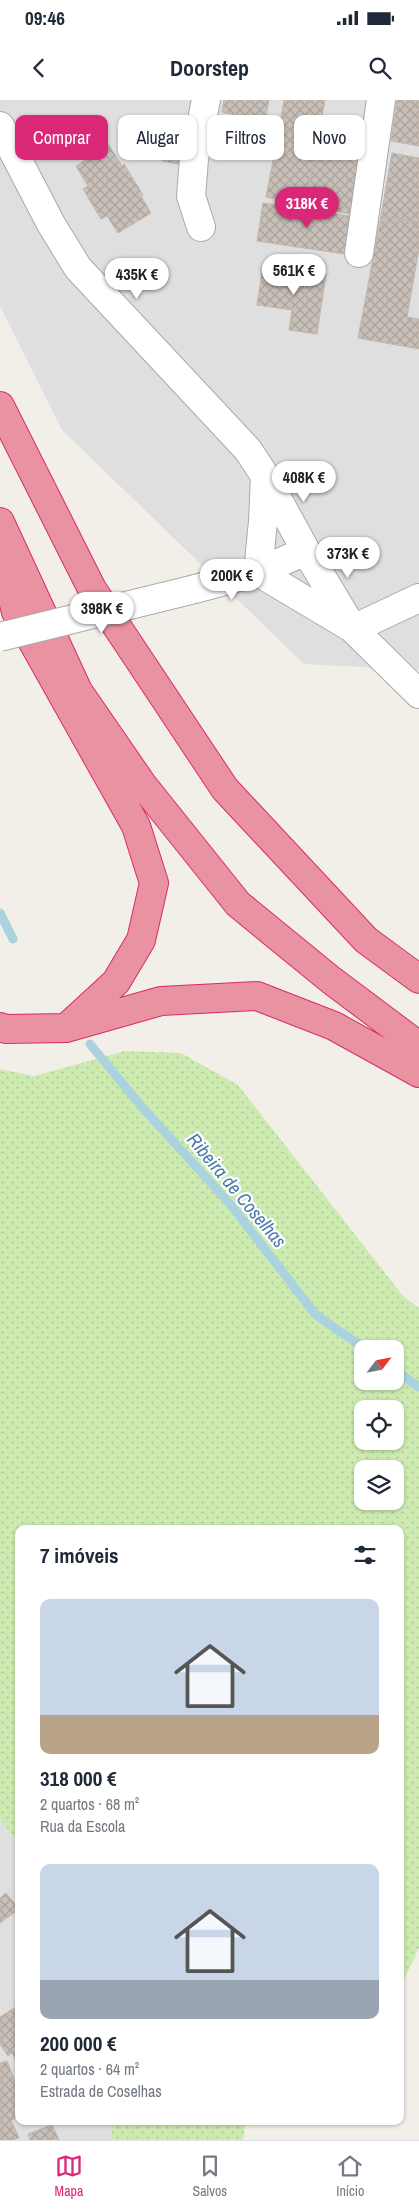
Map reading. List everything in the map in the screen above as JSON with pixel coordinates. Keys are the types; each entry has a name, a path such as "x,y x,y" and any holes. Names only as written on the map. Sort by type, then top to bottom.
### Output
{"highway":[{"path":"0,406 92,589 225,789 366,940 419,979"},
{"path":"0,522 78,690 142,784 238,904 331,980 419,1046"},
{"path":"0,545 16,612 136,826 154,883 141,940 116,982 66,1028"},
{"path":"0,1027 6,1029 66,1028 161,1001 258,996 334,1026 419,1073"}],"street":[{"path":"201,227 191,196 194,159 206,100"},
{"path":"359,252 381,100"},
{"path":"0,126 51,224 78,268 248,450 265,476 306,551 353,630"},
{"path":"258,572 265,476"},
{"path":"0,637 195,590 258,572 306,551"},
{"path":"258,572 353,630 419,694"},
{"path":"353,630 419,598"}],"shaded area":[{"path":"0,100 419,100 419,670 304,664 62,430 0,306"},
{"path":"0,1819 15,1839 15,2125 112,2125 111,2140 0,2140"}],"green space":[{"path":"125,1051 181,1053 238,1085 403,1296 419,1308 419,1948 404,1980 404,1525 15,1525 15,1839 0,1819 0,1069 34,1076"},
{"path":"112,2125 245,2125 243,2140 111,2140"}],"building":[{"path":"224,100 269,100 266,115 236,115 222,112"},
{"path":"284,100 325,100 322,115 294,115 294,132 284,130 284,115 281,115"},
{"path":"397,100 419,100 419,146 391,141"},
{"path":"284,130 294,132 294,160 314,160 305,205 266,197 273,160 284,160"},
{"path":"108,146 122,166 124,164 143,195 141,196 151,213 118,233 107,216 101,219 83,189 88,186 76,166 85,160 108,160"},
{"path":"392,153 419,158 419,223 381,216"},
{"path":"162,160 184,160 183,165"},
{"path":"314,160 360,160 350,214 305,205"},
{"path":"263,203 356,217 351,255 257,241"},
{"path":"381,216 419,223 419,249 407,317 419,319 419,349 358,338"},
{"path":"263,266 326,275 317,334 289,330 292,310 257,305"},
{"path":"6,1893 15,1904 15,1912 0,1923 0,1898"},
{"path":"15,2008 15,2058 12,2053 8,2056 0,2044 0,2017"},
{"path":"7,2061 15,2081 15,2118 11,2120 19,2138 13,2140 0,2140 0,2063"},
{"path":"52,2125 59,2140 29,2140 28,2134"}],"waterway":[{"name":"Ribeira de Coselhas","path":"0,913 13,939"},
{"name":"Ribeira de Coselhas","path":"90,1044 142,1107 231,1205 315,1314 354,1341"},
{"name":"Ribeira de Coselhas","path":"404,1376 419,1387"}]}
